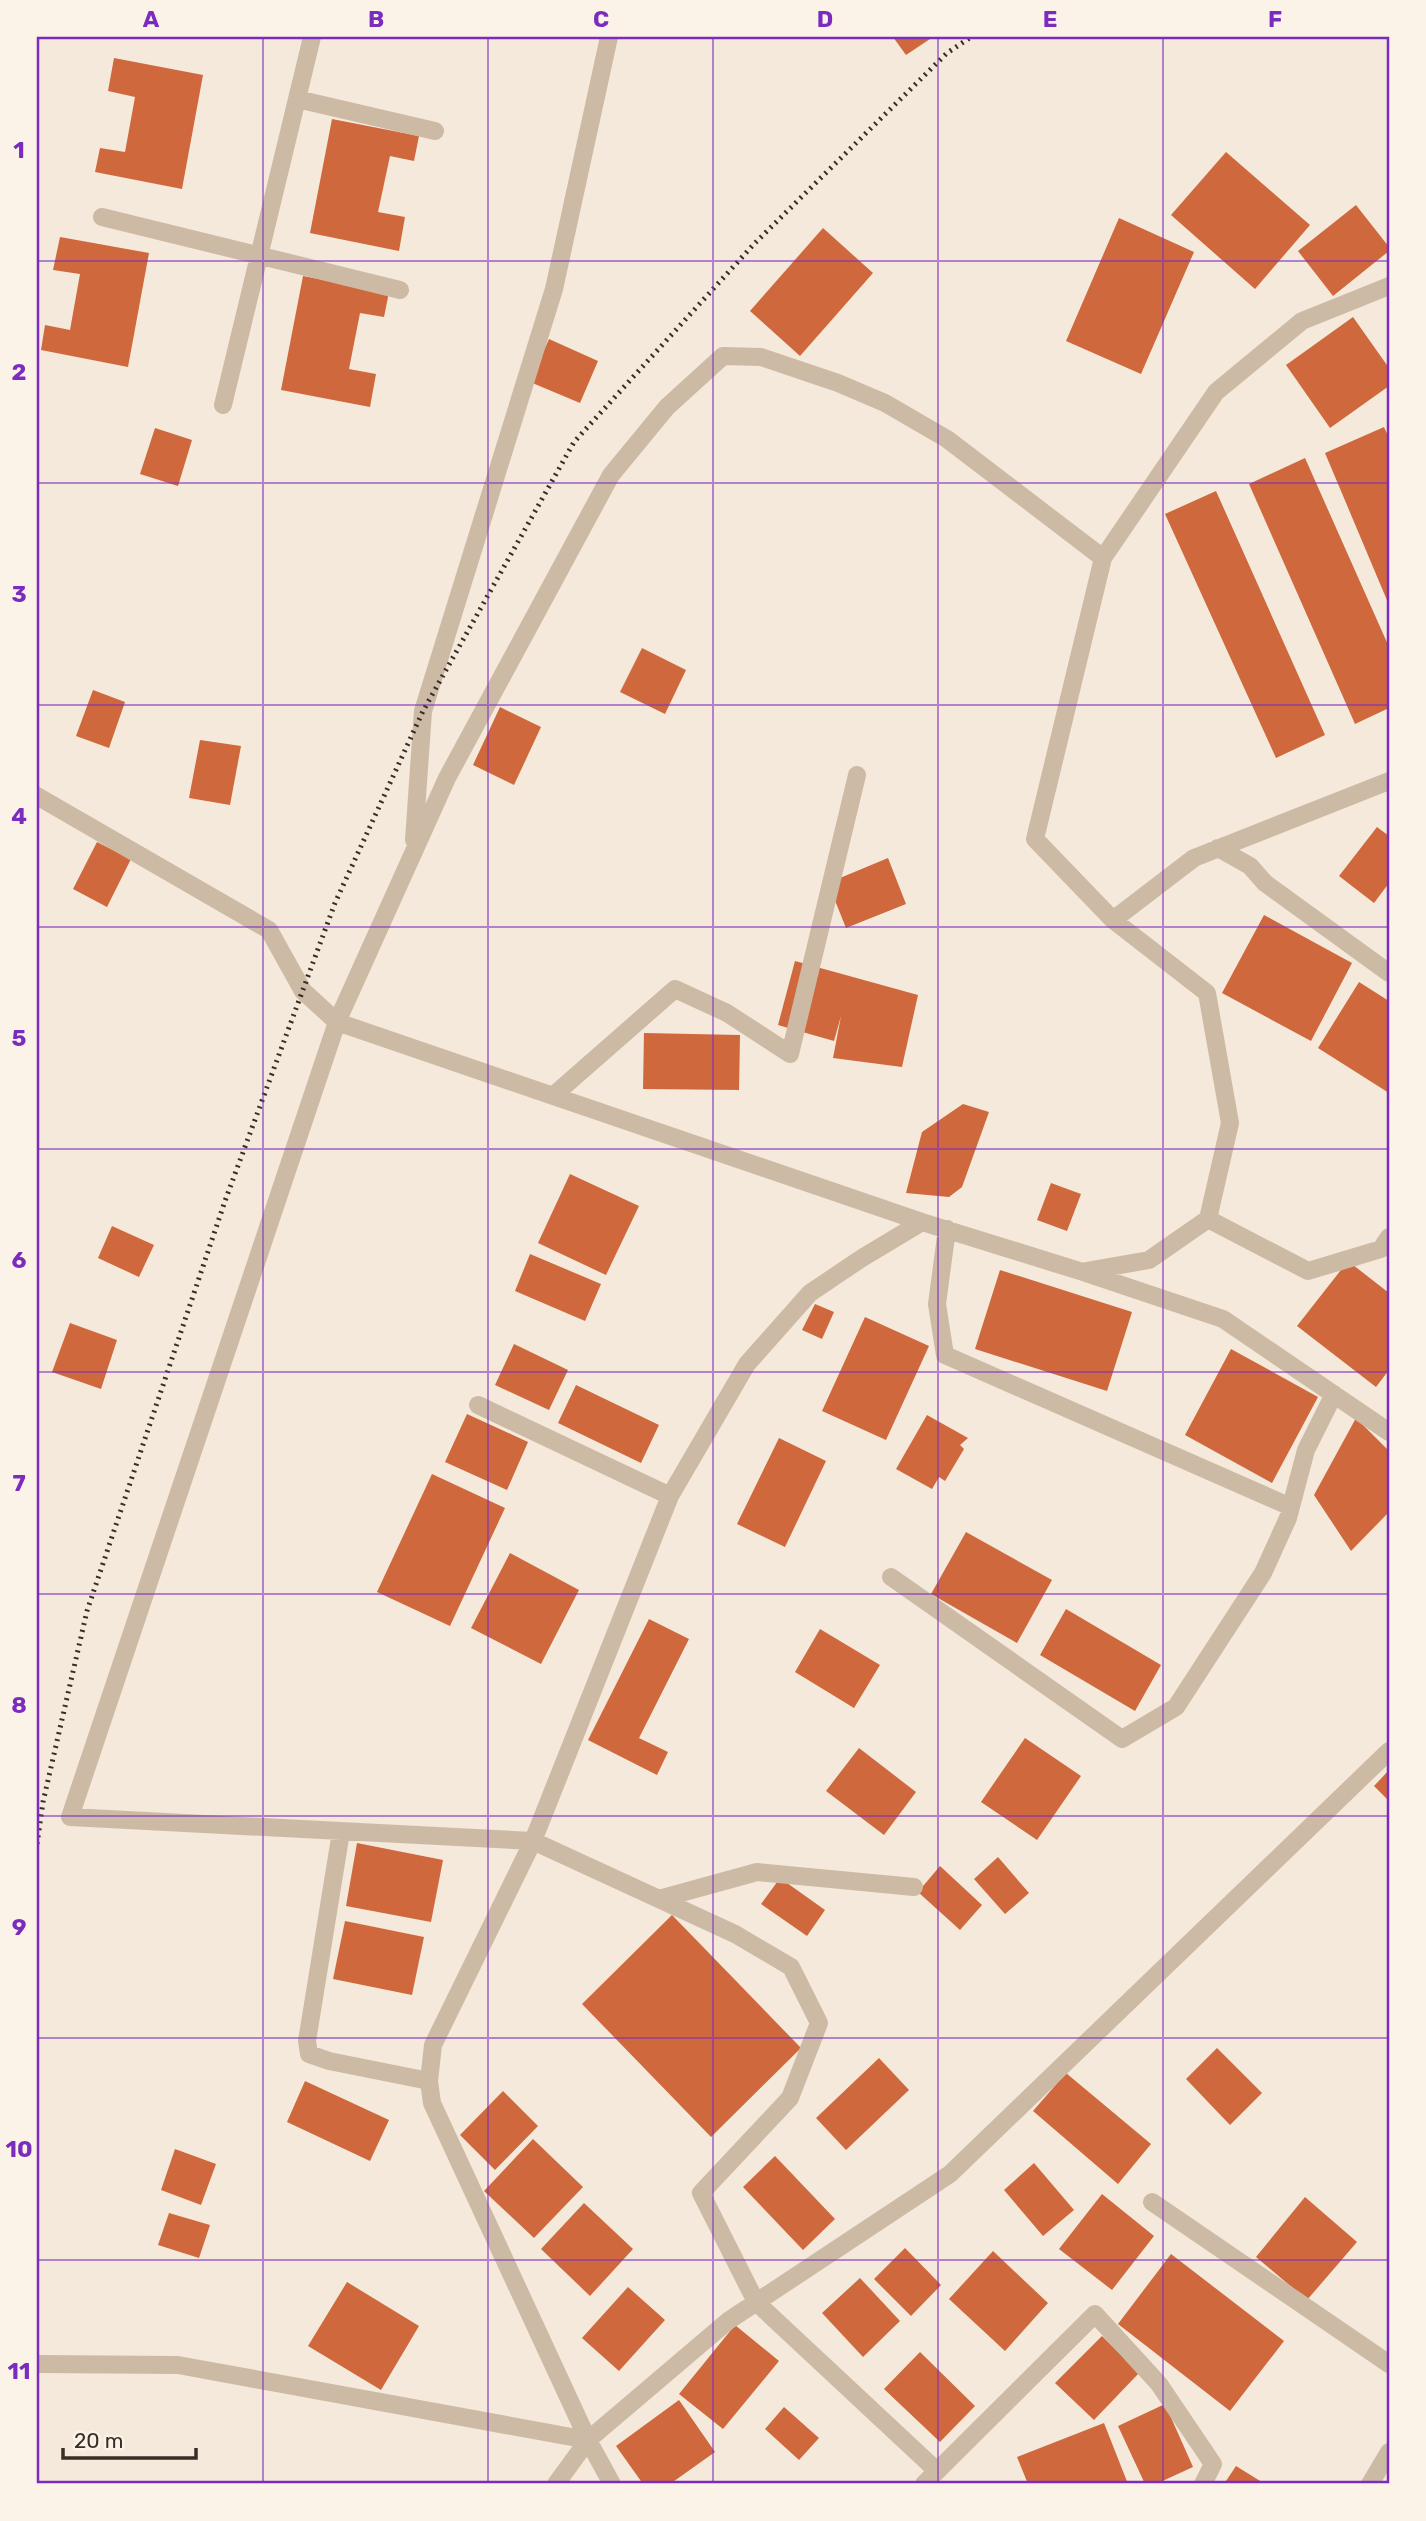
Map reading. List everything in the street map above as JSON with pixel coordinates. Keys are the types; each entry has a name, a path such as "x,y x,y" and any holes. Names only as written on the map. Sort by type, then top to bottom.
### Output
{"street":[{"path":"223,405 312,37"},
{"path":"414,852 423,711 554,289 609,37"},
{"path":"297,99 435,131"},
{"path":"102,217 400,290"},
{"path":"1083,1272 1149,1260 1208,1219 1230,1123 1207,993 1113,920 1035,839 1103,558 1216,392 1302,321 1389,286"},
{"path":"936,2470 757,2302 701,2193 790,2098 819,2023 791,1967 735,1934 533,1842 70,1818 337,1022 447,778 611,475 667,407 723,356 761,357 838,383 885,403 947,439 1103,558"},
{"path":"554,1095 675,989 727,1013 790,1054 856,775"},
{"path":"1113,920 1194,858 1389,780"},
{"path":"37,796 269,930 303,991 337,1022 922,1222 1223,1319 1389,1432"},
{"path":"1218,848 1250,866 1265,883 1389,973"},
{"path":"1208,1219 1308,1271 1381,1249 1389,1237"},
{"path":"612,2484 588,2440 432,2103 429,2081 433,2045 533,1842 670,1496 747,1364 810,1293 922,1222"},
{"path":"947,1229 937,1304 945,1355 1291,1507"},
{"path":"891,1577 1122,1739 1176,1706 1263,1573 1289,1518 1306,1450 1334,1394"},
{"path":"478,1405 670,1496"},
{"path":"556,2484 588,2440 728,2321 950,2174 1389,1751"},
{"path":"341,1832 307,2041 309,2054 329,2061 429,2081"},
{"path":"659,1899 757,1872 914,1887"},
{"path":"1152,2202 1389,2364"},
{"path":"924,2484 1095,2314 1159,2384 1213,2464 1203,2484"},
{"path":"37,2364 178,2365 588,2440"},
{"path":"1370,2484 1389,2452"}],"building":[{"path":"893,37 933,37 906,55"},
{"path":"114,58 203,75 182,189 95,172 100,148 125,152 135,97 108,91"},
{"path":"332,119 419,136 414,161 390,156 378,212 405,217 399,251 310,233"},
{"path":"1226,152 1310,225 1255,289 1171,215"},
{"path":"1356,205 1389,247 1389,251 1333,296 1298,251"},
{"path":"1119,218 1194,252 1141,374 1066,341"},
{"path":"823,228 873,273 800,356 750,311"},
{"path":"60,237 149,253 128,367 41,350 45,325 70,330 80,274 53,270"},
{"path":"303,276 389,292 384,317 360,313 349,369 376,374 370,407 281,390"},
{"path":"1353,317 1389,368 1389,386 1330,428 1286,365"},
{"path":"549,339 598,361 580,403 530,382"},
{"path":"1384,427 1389,438 1389,605 1325,453"},
{"path":"155,428 192,440 178,486 140,474"},
{"path":"1305,458 1389,647 1389,708 1355,724 1249,484"},
{"path":"1216,491 1325,735 1276,758 1165,514"},
{"path":"642,648 686,670 665,714 620,692"},
{"path":"93,690 125,702 109,748 76,736"},
{"path":"500,707 541,727 514,785 473,765"},
{"path":"200,740 241,746 230,805 189,798"},
{"path":"1377,827 1389,836 1389,883 1374,903 1339,876"},
{"path":"97,842 131,859 107,907 73,889"},
{"path":"888,858 906,904 846,928 828,883"},
{"path":"1264,915 1352,963 1311,1041 1222,993"},
{"path":"795,961 918,995 902,1067 833,1058 841,1016 834,1041 778,1025"},
{"path":"1359,982 1389,1001 1389,1093 1318,1048"},
{"path":"644,1033 740,1035 739,1090 643,1089"},
{"path":"963,1104 989,1112 962,1187 949,1197 906,1193 922,1132"},
{"path":"570,1174 639,1206 606,1275 538,1243"},
{"path":"1051,1183 1081,1194 1067,1231 1037,1220"},
{"path":"112,1226 154,1245 139,1277 98,1258"},
{"path":"530,1254 601,1284 585,1321 515,1291"},
{"path":"1348,1261 1389,1293 1389,1370 1376,1387 1297,1326"},
{"path":"1000,1270 1132,1312 1107,1391 975,1349"},
{"path":"815,1304 834,1312 822,1339 802,1330"},
{"path":"865,1317 929,1346 886,1440 822,1411"},
{"path":"70,1323 117,1340 101,1389 52,1372"},
{"path":"514,1344 568,1370 549,1410 495,1385"},
{"path":"1231,1349 1318,1397 1272,1483 1185,1435"},
{"path":"576,1385 659,1425 641,1463 558,1423"},
{"path":"467,1414 528,1442 507,1490 445,1462"},
{"path":"927,1415 968,1438 960,1445 964,1449 945,1481 939,1477 932,1489 896,1469"},
{"path":"1356,1418 1389,1451 1389,1512 1351,1551 1314,1495"},
{"path":"779,1438 826,1461 785,1547 737,1524"},
{"path":"432,1474 505,1508 450,1626 377,1592"},
{"path":"966,1532 1052,1580 1017,1643 931,1594"},
{"path":"510,1553 579,1590 541,1664 471,1628"},
{"path":"1066,1609 1161,1665 1135,1711 1040,1655"},
{"path":"649,1619 689,1639 639,1738 668,1752 657,1775 588,1740"},
{"path":"820,1629 880,1665 854,1708 795,1672"},
{"path":"1025,1738 1081,1776 1037,1840 981,1802"},
{"path":"859,1748 916,1792 884,1835 826,1791"},
{"path":"1389,1770 1389,1801 1374,1786"},
{"path":"357,1843 443,1860 431,1922 346,1906"},
{"path":"998,1857 1029,1893 1005,1914 974,1879"},
{"path":"940,1866 982,1905 960,1930 918,1892"},
{"path":"780,1878 825,1910 807,1936 761,1904"},
{"path":"672,1915 801,2048 711,2137 582,2004"},
{"path":"345,1921 424,1937 412,1995 333,1979"},
{"path":"1217,2048 1262,2093 1230,2125 1186,2079"},
{"path":"879,2058 909,2090 846,2150 816,2118"},
{"path":"1066,2073 1151,2144 1118,2184 1033,2111"},
{"path":"305,2081 389,2120 370,2161 287,2122"},
{"path":"503,2091 538,2126 495,2170 460,2135"},
{"path":"533,2139 583,2187 534,2238 484,2191"},
{"path":"175,2149 216,2164 201,2205 161,2190"},
{"path":"775,2156 835,2219 803,2250 743,2187"},
{"path":"1034,2163 1074,2210 1043,2236 1004,2190"},
{"path":"1102,2194 1154,2236 1112,2290 1059,2249"},
{"path":"1305,2197 1357,2242 1307,2300 1256,2257"},
{"path":"584,2203 633,2249 590,2296 541,2249"},
{"path":"169,2213 210,2225 199,2258 158,2245"},
{"path":"905,2248 941,2285 911,2316 874,2279"},
{"path":"993,2251 1048,2303 1005,2351 949,2299"},
{"path":"1171,2254 1284,2341 1230,2411 1118,2324"},
{"path":"860,2278 900,2321 863,2357 822,2313"},
{"path":"347,2282 419,2326 381,2390 308,2346"},
{"path":"628,2287 665,2320 619,2371 582,2338"},
{"path":"735,2325 779,2361 723,2429 679,2394"},
{"path":"1102,2336 1139,2373 1094,2420 1055,2383"},
{"path":"920,2352 975,2406 940,2442 884,2389"},
{"path":"679,2400 715,2452 670,2484 643,2484 616,2446"},
{"path":"1165,2404 1193,2467 1156,2484 1145,2484 1118,2426"},
{"path":"784,2407 819,2438 799,2460 765,2429"},
{"path":"1104,2423 1128,2484 1028,2484 1017,2457"},
{"path":"1236,2466 1265,2484 1224,2484"}],"railway":[{"path":"37,1844 43,1802 87,1611 225,1201 335,903 423,711 574,442 754,244 947,53 971,37"}]}
